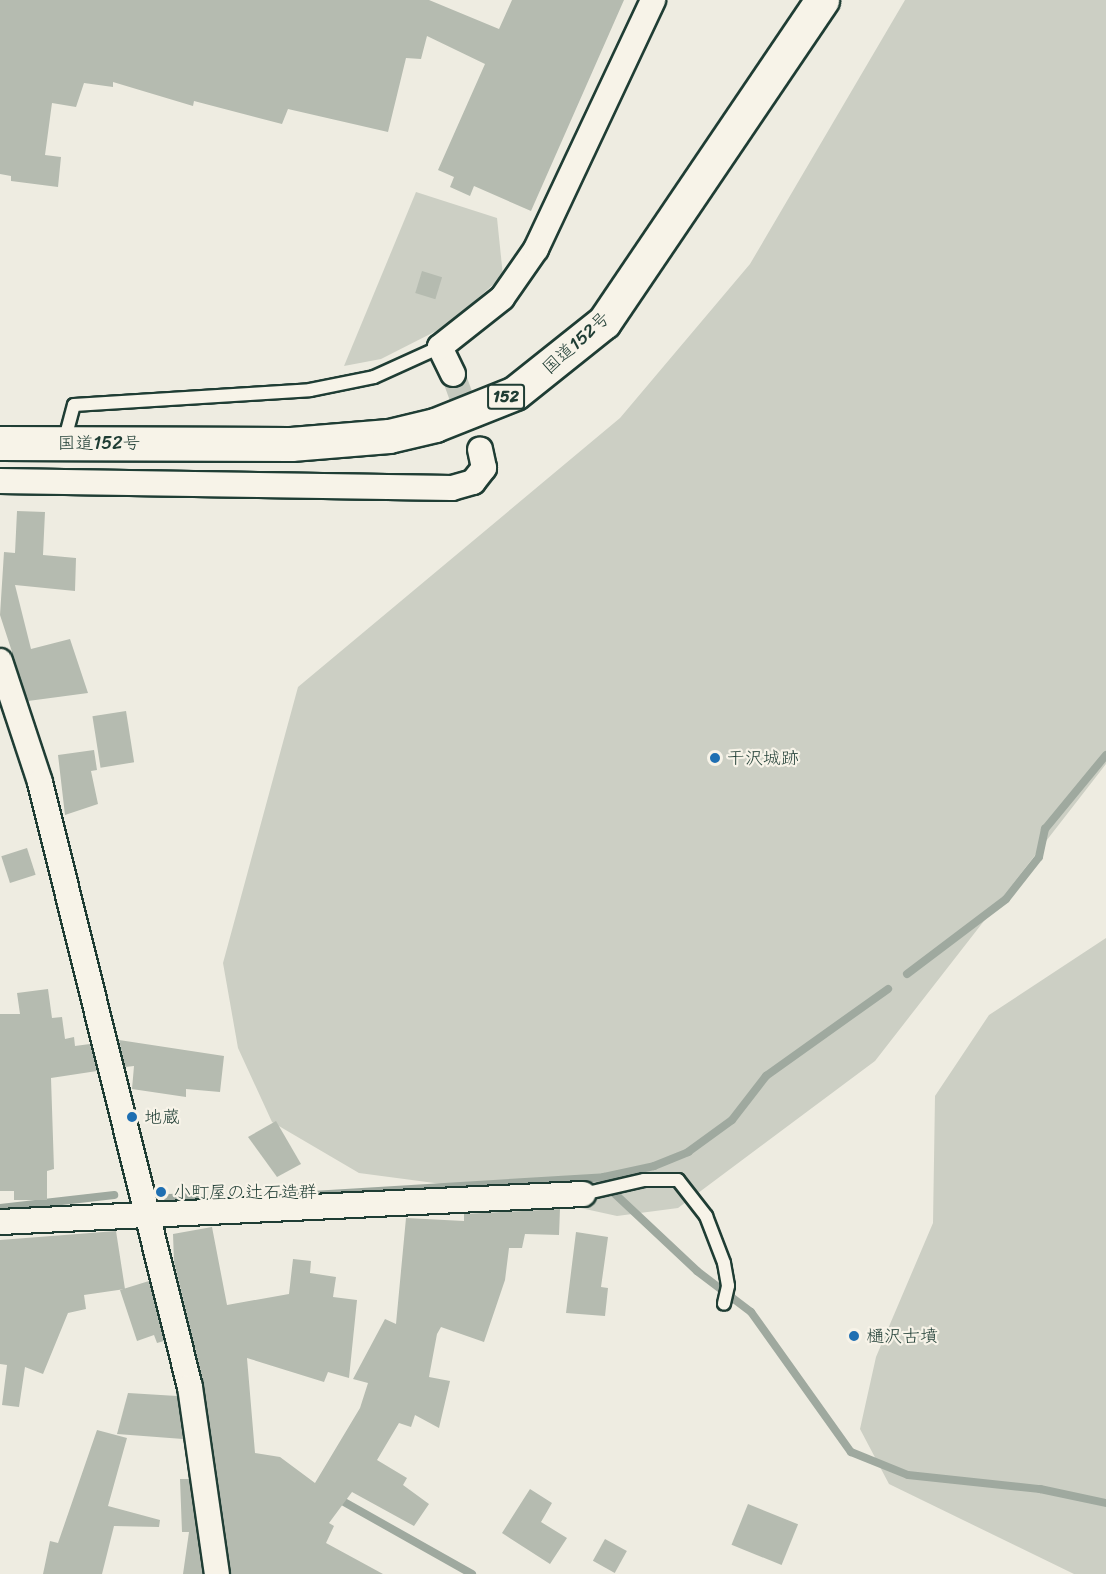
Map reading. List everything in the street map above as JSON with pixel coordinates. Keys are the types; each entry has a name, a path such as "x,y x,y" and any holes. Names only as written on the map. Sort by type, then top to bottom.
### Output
{"highway":[{"name":"国道152号","path":"0,443 291,444 389,436 435,425 515,393 604,322 822,0"}],"street":[{"path":"453,374 441,347 502,298 536,249 653,0"},
{"path":"0,481 452,488 473,482 484,468 480,448"},
{"path":"0,661 40,782 144,1212 189,1386 217,1574"},
{"path":"0,1222 144,1212 589,1193"}],"lane":[{"path":"64,443 74,405 310,390 374,377 441,347"},
{"path":"589,1193 627,1184 678,1180 706,1216 728,1286 724,1304"}],"shaded area":[{"path":"905,0 1106,0 1106,764 875,1061 678,1208 617,1216 517,1194 359,1173 272,1122 238,1048 223,963 298,687 620,418 750,264"},
{"path":"416,192 497,218 503,276 446,326 381,359 344,366"},
{"path":"1106,938 1106,1574 1074,1574 889,1484 860,1429 876,1357 933,1223 935,1096 989,1015"}],"building":[{"path":"0,0 429,0 499,29 512,0 624,0 531,211 474,186 470,196 450,187 454,177 438,170 485,64 427,36 421,59 406,58 388,132 288,109 282,124 194,101 193,106 113,82 113,87 84,83 76,107 52,103 45,155 61,157 58,187 11,181 11,176 0,174"},
{"path":"422,271 442,277 435,299 415,293"},
{"path":"17,511 45,512 43,555 76,558 75,591 15,585 31,649 70,639 88,693 28,701 0,615 4,552 15,553"},
{"path":"126,711 134,762 101,768 92,716"},
{"path":"94,750 97,770 91,771 98,804 65,815 58,755"},
{"path":"27,848 36,875 10,883 1,856"},
{"path":"48,989 52,1018 62,1017 65,1039 74,1037 75,1046 90,1044 97,1071 51,1078 54,1169 47,1171 47,1200 14,1200 14,1191 0,1191 0,1014 20,1014 17,993"},
{"path":"119,1040 224,1056 220,1092 186,1089 186,1097 132,1089 134,1066 125,1067"},
{"path":"276,1121 301,1164 277,1177 248,1137"},
{"path":"560,1209 559,1235 525,1234 522,1248 509,1248 505,1280 484,1342 441,1327 437,1334 429,1377 450,1381 439,1428 415,1415 411,1427 399,1423 377,1460 407,1478 403,1485 429,1504 414,1526 352,1492 329,1523 334,1526 326,1543 383,1574 231,1574 204,1385 174,1262 173,1234 212,1227 227,1305 289,1294 293,1259 311,1261 310,1273 336,1277 333,1297 357,1300 349,1378 328,1372 324,1382 247,1358 255,1453 280,1457 315,1483 360,1408 368,1383 353,1379 385,1319 396,1324 406,1218 464,1221 464,1214"},
{"path":"116,1231 125,1289 84,1295 86,1309 68,1313 43,1374 25,1367 19,1407 2,1405 7,1365 0,1364 0,1240"},
{"path":"576,1232 608,1237 601,1287 608,1288 605,1316 566,1313"},
{"path":"149,1281 164,1341 157,1343 154,1335 137,1341 120,1290"},
{"path":"128,1393 177,1396 183,1439 117,1434"},
{"path":"97,1430 127,1438 108,1506 160,1520 159,1527 114,1526 102,1574 43,1574 50,1541 58,1543"},
{"path":"180,1479 189,1479 203,1574 183,1574 189,1532 182,1532"},
{"path":"530,1489 552,1503 541,1522 567,1538 550,1564 502,1533"},
{"path":"748,1504 798,1524 782,1565 732,1545"},
{"path":"605,1539 627,1551 615,1573 593,1561"}],"waterway":[{"path":"907,974 1006,899 1039,857 1045,829 1106,755"},
{"path":"604,1177 654,1166 688,1152 732,1120 766,1076 888,989"},
{"path":"296,1196 604,1177 614,1193 697,1271 751,1312 851,1452 908,1475 1040,1489 1106,1503"},
{"path":"0,1208 114,1195"},
{"path":"168,1198 199,1197"},
{"path":"337,1498 472,1574"}],"tunnel":[{"path":"453,374 480,449"}],"place":[{"name":"干沢城跡","path":"715,758"},
{"name":"地蔵","path":"132,1117"},
{"name":"小町屋の辻石造群","path":"161,1192"},
{"name":"樋沢古墳","path":"854,1336"}]}
